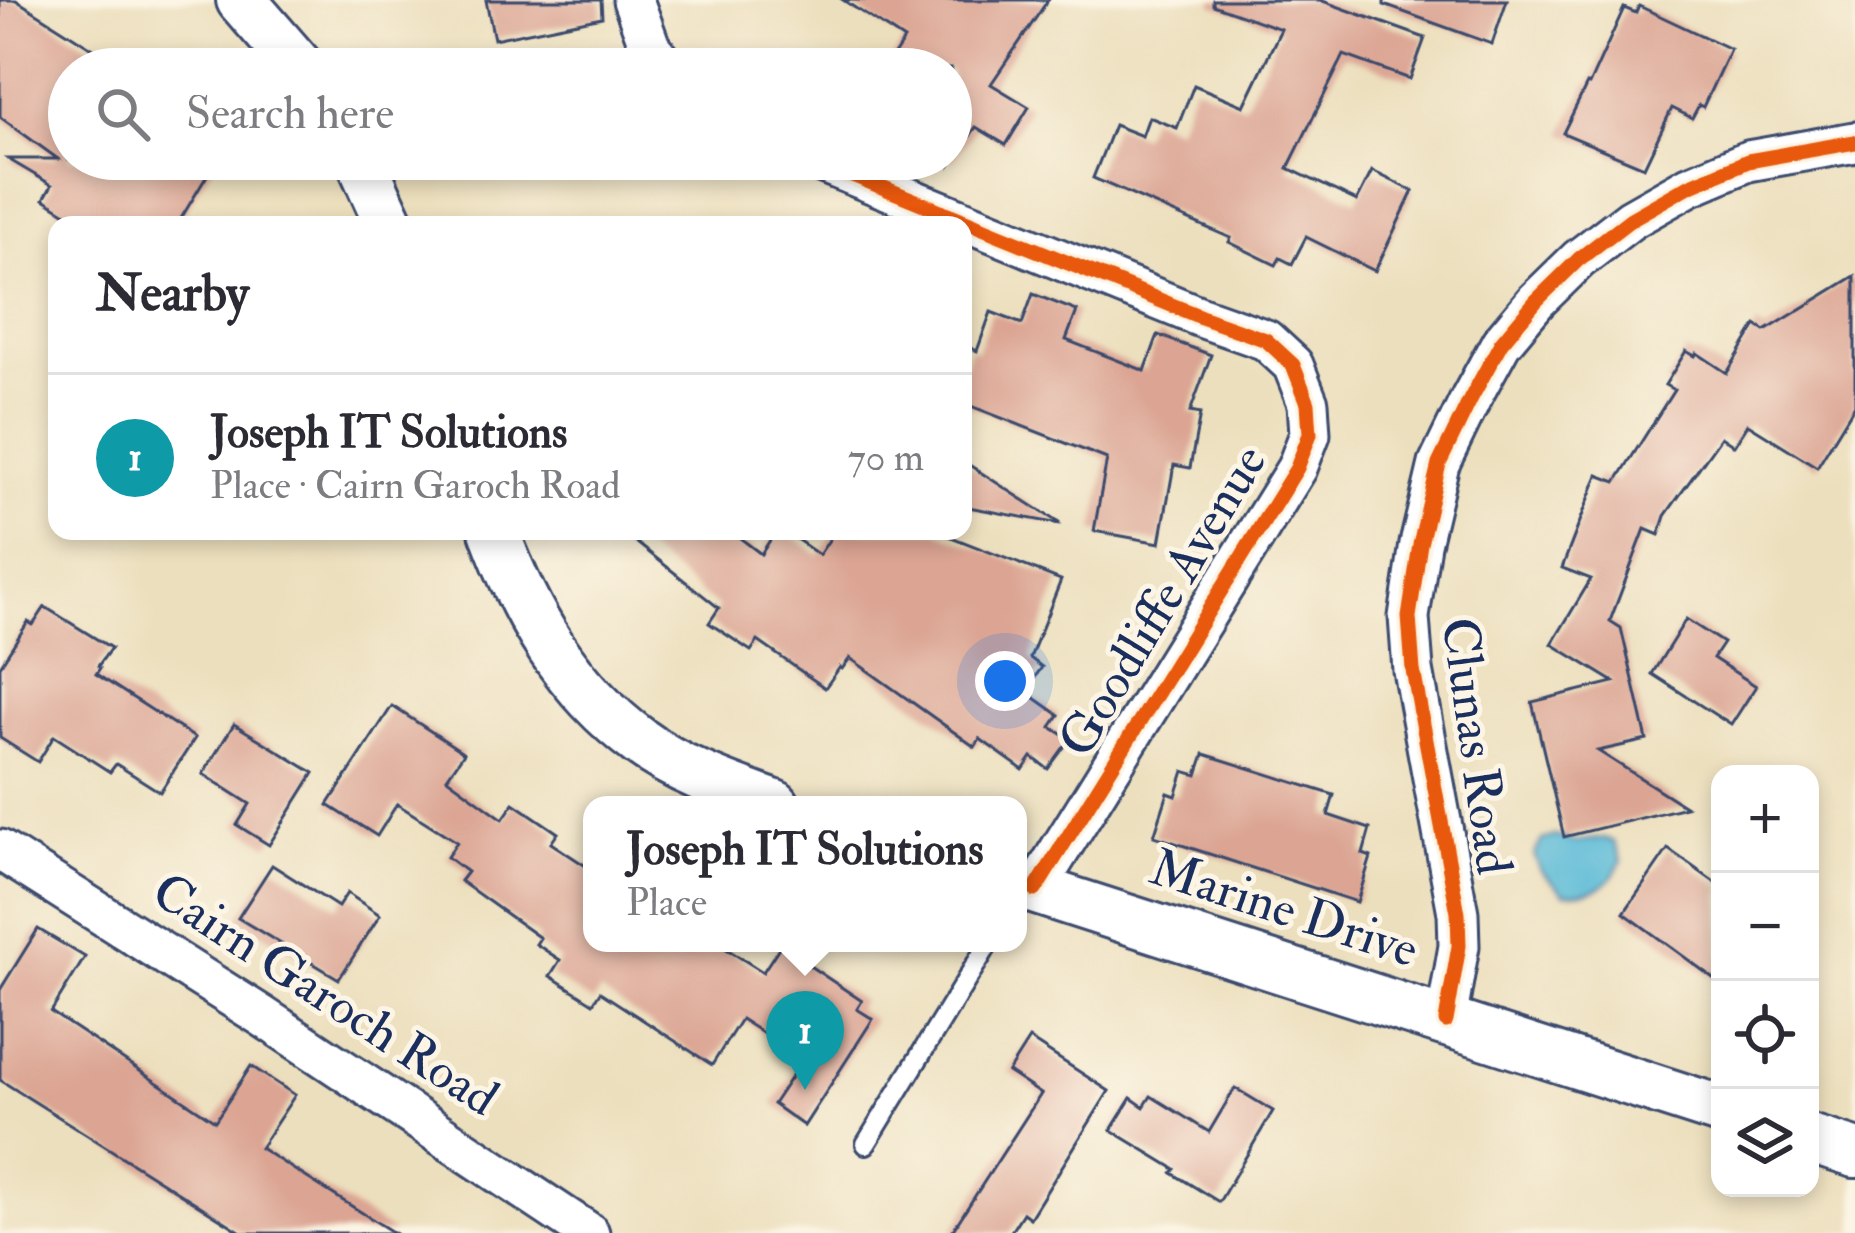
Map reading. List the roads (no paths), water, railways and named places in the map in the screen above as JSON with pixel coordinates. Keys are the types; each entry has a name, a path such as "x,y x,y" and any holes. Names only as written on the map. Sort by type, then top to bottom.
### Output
{"street":[{"path":"241,0 283,48"},
{"path":"633,0 652,48"},
{"name":"Clunas Road","path":"1446,1022 1459,946 1458,913 1412,670 1409,617 1439,464 1501,343 1579,259 1631,219 1729,169 1766,157 1855,142"},
{"path":"370,180 386,216"},
{"name":"Goodliffe Avenue","path":"865,180 953,216"},
{"name":"Goodliffe Avenue","path":"972,224 1266,340 1293,365 1308,403 1310,434 1297,468 1027,884"},
{"path":"497,540 542,637 582,691 642,744 713,782 751,796"},
{"name":"Cairn Garoch Road","path":"0,850 262,1016 589,1233"},
{"name":"Marine Drive","path":"1027,890 1711,1107"},
{"path":"1819,1142 1855,1153"}],"lane":[{"path":"866,1144 983,952"}],"water":[{"path":"1555,836 1575,842 1604,838 1614,842 1622,861 1599,888 1564,893 1541,871 1534,855 1542,840"}],"place":[{"name":"Joseph IT Solutions","path":"805,1090"}]}
